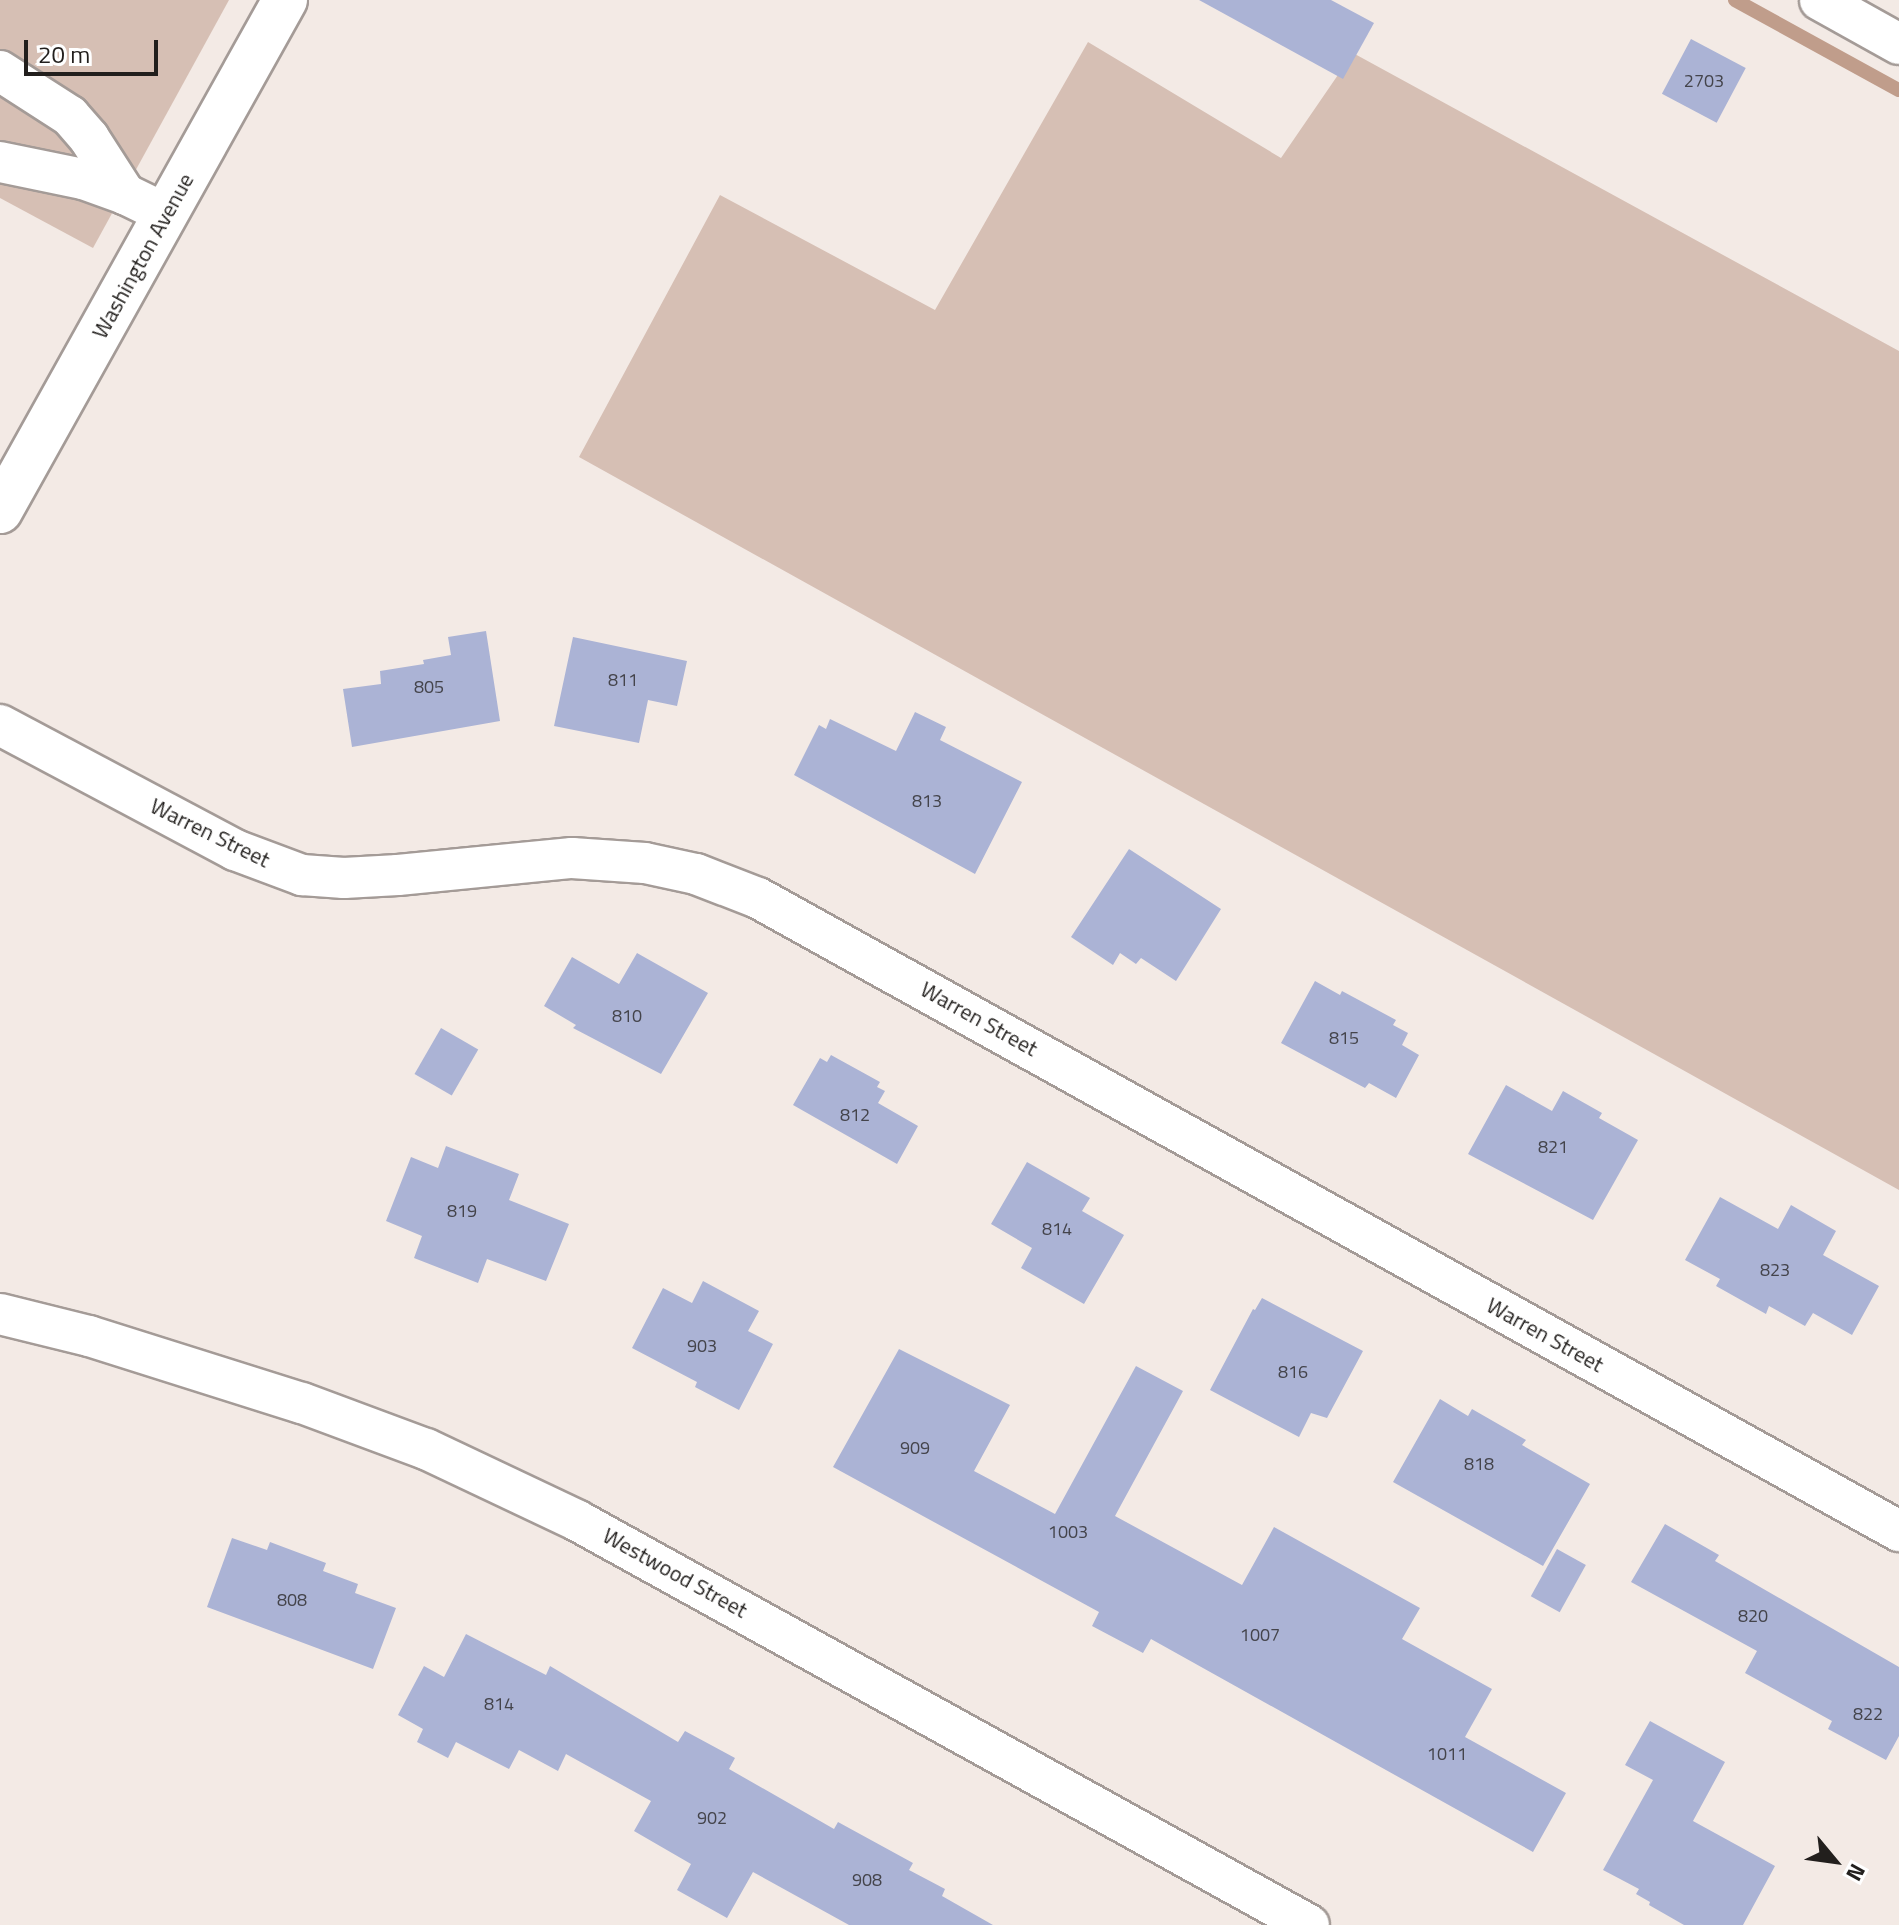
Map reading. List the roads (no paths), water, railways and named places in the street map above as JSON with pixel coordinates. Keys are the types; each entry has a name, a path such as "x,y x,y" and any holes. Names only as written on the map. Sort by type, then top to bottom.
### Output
{"street":[{"name":"Washington Avenue","path":"0,511 285,0"},
{"path":"1820,0 1899,44"},
{"path":"0,71 70,116 89,138 125,194"},
{"path":"0,162 83,179 125,194 166,214"},
{"name":"Warren Street","path":"0,725 235,850 302,875 344,878 398,875 572,858 645,863 696,874 758,898 1899,1531"},
{"name":"Westwood Street","path":"0,1314 89,1336 302,1403 426,1449 578,1521 1309,1925"}],"waterway":[{"path":"1735,0 1899,90"}]}
